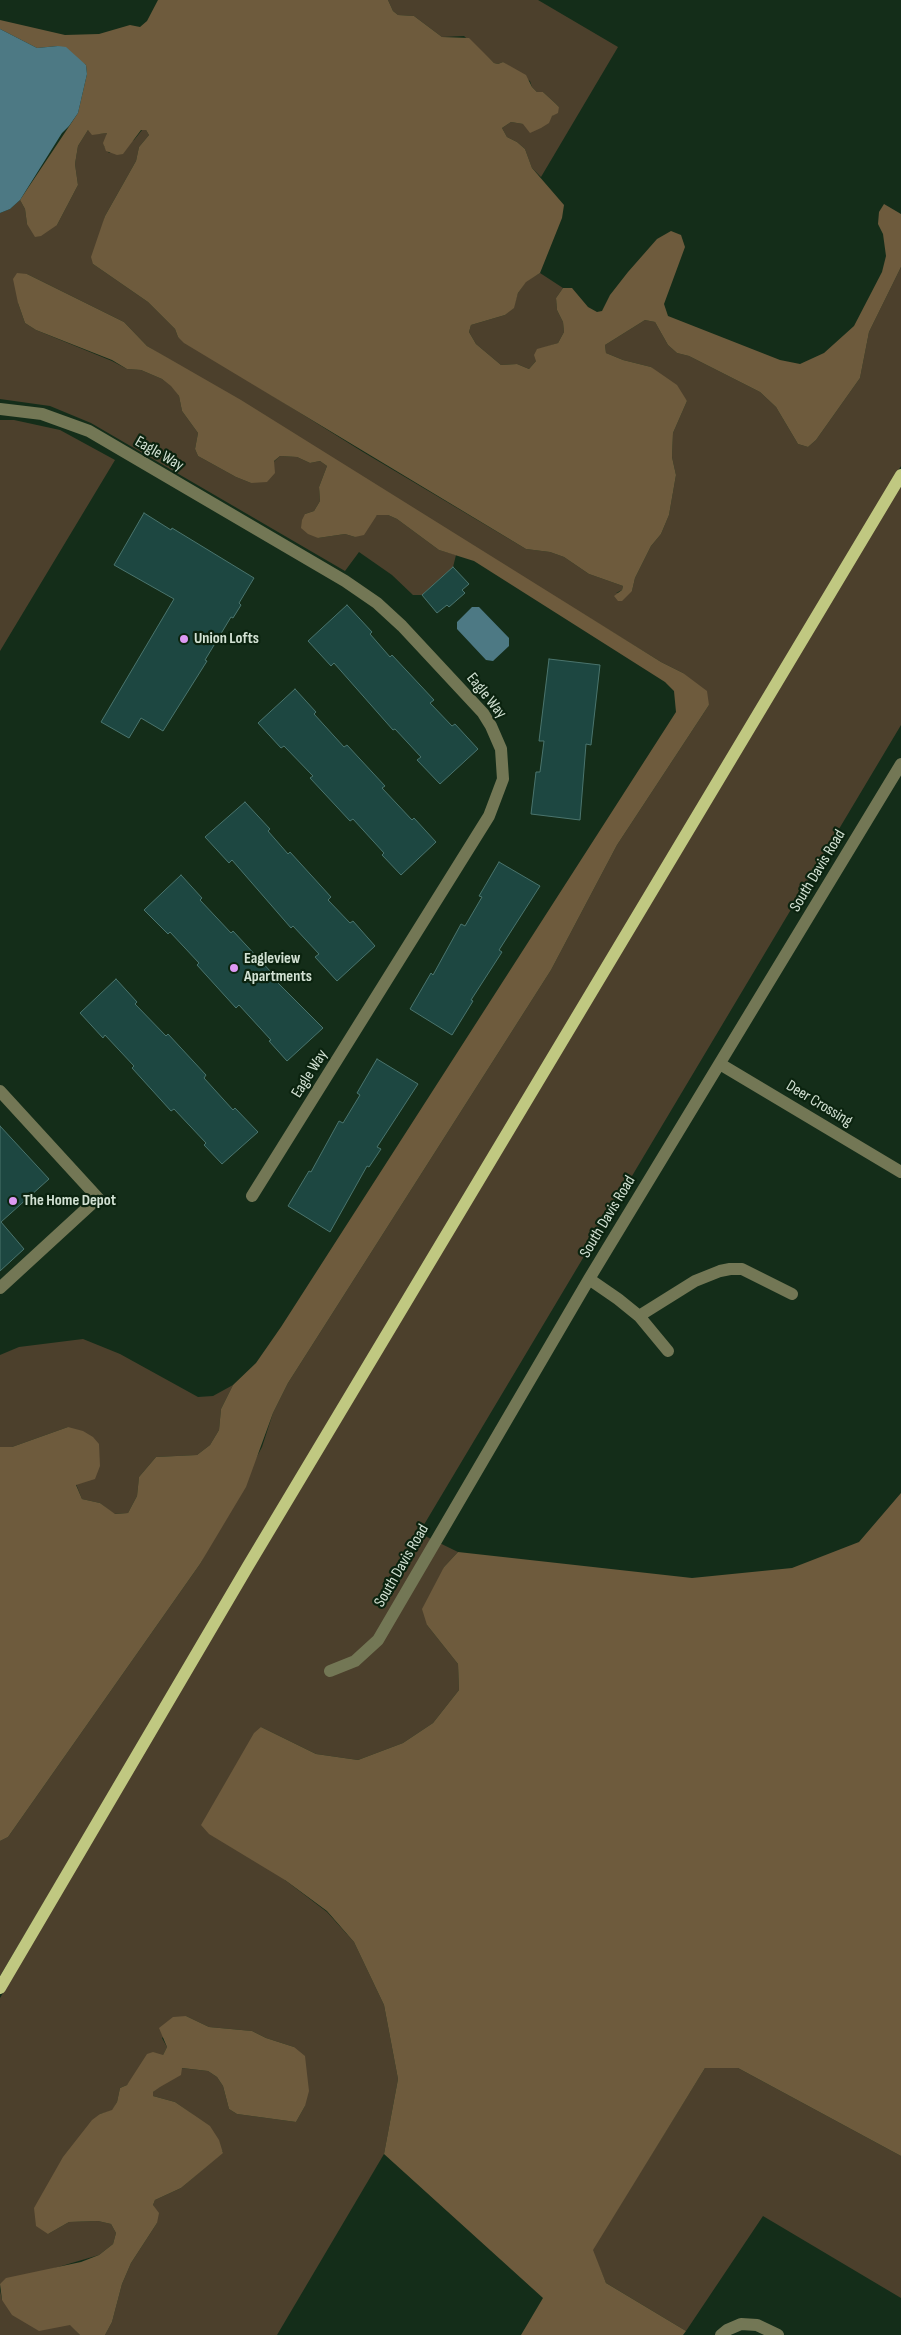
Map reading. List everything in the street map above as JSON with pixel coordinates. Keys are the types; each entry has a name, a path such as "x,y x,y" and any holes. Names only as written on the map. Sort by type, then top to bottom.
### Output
{"main road":[{"path":"0,1988 263,1541 901,475"}],"street":[{"name":"Eagle Way","path":"0,409 42,414 89,432 345,581 377,603 402,626 483,713 501,749 503,780 489,816 252,1196"},
{"name":"South Davis Road","path":"330,1671 355,1661 378,1640 589,1279 901,764"},
{"name":"Deer Crossing","path":"720,1064 901,1172"},
{"path":"0,1091 98,1198 0,1288"},
{"path":"638,1316 695,1281 709,1274 730,1269 742,1269 792,1294"},
{"path":"589,1279 618,1299 638,1316 668,1351"},
{"path":"721,2335 741,2324 756,2325 778,2335"}],"shaded area":[{"path":"158,0 388,0 393,11 398,15 414,16 442,37 469,38 494,63 503,62 526,75 537,92 543,92 559,107 558,113 552,116 549,123 530,133 523,124 511,122 502,128 507,137 525,149 532,168 564,205 562,218 540,273 526,282 518,293 514,308 505,315 471,325 469,332 476,344 501,365 517,364 529,369 536,361 534,355 537,349 558,343 564,332 563,322 557,310 556,298 563,288 572,288 588,307 597,312 602,311 610,295 628,272 657,239 671,231 681,235 685,247 664,304 668,316 780,360 800,364 824,353 854,326 882,272 886,256 883,234 878,224 879,212 884,204 901,214 901,267 869,332 860,378 816,440 808,447 798,444 776,407 760,392 689,356 677,353 668,345 655,322 645,320 605,345 606,353 623,360 651,367 677,385 687,401 673,433 672,457 676,475 669,515 661,534 651,546 635,578 632,591 622,601 618,601 614,596 622,590 623,586 589,574 564,557 550,552 526,549 184,343 178,337 175,329 148,302 93,264 91,257 105,216 136,161 139,147 149,135 146,130 141,130 123,154 117,155 106,151 103,143 107,133 92,135 88,130 78,146 75,164 78,185 57,225 41,236 35,237 27,224 25,209 20,200 78,113 87,74 86,65 58,46 37,48 0,29 0,20 65,35 99,34 130,25 140,27 147,21"},
{"path":"388,0 538,0 618,47 541,177 532,168 525,149 507,137 502,128 511,122 523,124 552,116 559,107 543,92 537,92 532,87 530,81 503,62 494,63 464,36 442,37 414,16 398,15 393,11"},
{"path":"88,130 98,134 107,133 104,146 109,153 134,140 142,130 146,130 149,135 139,147 136,161 105,216 93,264 148,302 175,329 178,337 363,452 526,549 550,552 564,557 589,574 623,586 622,590 616,593 632,591 635,578 651,546 661,534 669,515 676,475 672,457 673,433 687,401 651,367 623,360 606,353 605,345 645,320 655,322 668,345 677,353 689,356 760,392 776,407 798,444 808,447 816,440 860,378 869,332 901,267 901,466 0,1976 0,1841 8,1837 200,1564 262,1447 273,1413 288,1383 551,970 617,845 709,705 683,673 661,662 147,346 124,322 27,274 18,303 25,323 36,330 127,369 141,370 162,379 172,386 179,396 182,411 198,433 195,449 198,456 251,483 280,456 297,457 310,463 320,461 327,466 319,487 320,501 314,511 305,514 318,538 345,534 355,537 377,515 388,515 397,519 439,550 456,555 453,567 422,595 413,595 392,575 359,552 345,571 91,423 50,406 0,399 0,213 10,209 20,200 25,209 27,224 57,225 78,185 75,164 78,146"},
{"path":"17,273 27,274 124,322 147,346 241,400 661,662 683,673 707,691 709,705 617,845 551,970 288,1383 273,1413 246,1487 200,1564 8,1837 0,1841 0,1447 12,1447 68,1427 83,1431 93,1437 99,1444 100,1466 95,1479 76,1485 82,1499 100,1503 115,1514 128,1513 137,1496 139,1477 156,1457 197,1455 210,1445 219,1430 221,1409 233,1385 256,1363 281,1327 676,712 674,691 665,682 474,561 439,550 397,519 388,515 377,515 364,535 355,537 345,534 318,538 308,534 301,528 302,520 305,514 314,511 320,501 319,487 327,466 320,461 310,463 297,457 280,456 274,461 275,473 267,482 251,483 198,456 195,449 198,433 182,411 179,396 171,386 162,379 141,370 127,369 112,360 36,330 25,323 13,279"},
{"path":"540,273 563,288 556,298 557,310 563,322 564,332 558,343 537,350 536,361 529,369 517,364 501,365 476,344 469,332 471,325 505,315 513,308 518,293 526,281"},
{"path":"0,420 14,420 60,430 115,460 0,651"},
{"path":"901,484 901,725 419,1533 458,1552 444,1567 427,1625 458,1664 459,1690 433,1723 403,1743 358,1760 316,1754 261,1727 285,1880 327,1912 354,1942 384,2005 398,2079 384,2154 277,2335 105,2335 112,2322 122,2284 131,2263 157,2223 153,2205 155,2200 181,2188 223,2152 192,2114 175,2102 153,2096 153,2092 181,2068 208,2071 217,2077 223,2086 229,2109 237,2114 296,2122 305,2106 294,2047 266,2038 252,2031 209,2027 186,2016 162,2038 167,2047 163,2055 127,2085 120,2088 117,2102 112,2111 100,2114 48,2234 69,2222 98,2221 111,2224 116,2233 113,2244 99,2255 0,2284 0,1998 222,1620"},
{"path":"83,1339 120,1354 198,1397 213,1396 233,1385 221,1409 219,1430 210,1445 197,1455 156,1457 139,1477 137,1496 128,1513 114,1514 100,1503 82,1499 76,1484 68,1427 12,1447 0,1447 0,1355 19,1347"},
{"path":"901,1493 901,2156 738,2068 705,2068 593,2250 606,2283 686,2331 683,2335 521,2335 543,2298 384,2154 398,2079 384,2005 354,1942 327,1911 285,1880 209,1834 201,1825 254,1733 261,1727 316,1754 358,1760 403,1743 433,1723 459,1690 458,1664 427,1625 422,1609 444,1567 458,1552 692,1578 792,1568 859,1542"},
{"path":"186,2016 209,2027 252,2031 266,2038 294,2047 305,2056 309,2091 305,2106 296,2122 237,2114 229,2109 223,2086 217,2077 208,2071 182,2068 181,2075 153,2092 153,2096 175,2102 210,2126 219,2140 223,2153 181,2188 155,2200 153,2205 159,2213 157,2223 131,2263 122,2284 112,2322 105,2335 80,2335 70,2325 39,2331 12,2315 2,2300 0,2284 6,2278 81,2262 99,2255 113,2244 116,2233 111,2224 98,2221 69,2222 48,2234 36,2226 34,2208 63,2157 92,2120 100,2114 112,2110 117,2102 120,2088 127,2085 147,2054 153,2052 163,2055 167,2047 159,2028 173,2017"},
{"path":"705,2068 738,2068 901,2156 901,2298 763,2216 686,2331 606,2283 592,2250"},
{"path":"0,2290 2,2300 70,2324 80,2335 0,2335"}],"water":[{"path":"0,29 37,48 66,47 86,65 87,74 78,113 62,133 20,200 10,209 0,213"},
{"path":"472,607 479,607 509,638 509,646 493,661 486,660 457,629 457,622"}],"building":[{"name":"Union Lofts","path":"144,513 254,578 239,603 241,605 233,618 231,617 205,660 207,661 163,731 141,718 129,738 101,722 174,599 114,565"},
{"path":"453,567 469,584 462,590 465,593 449,607 447,605 437,613 422,595"},
{"path":"347,605 372,632 370,634 390,657 392,655 434,700 430,703 452,726 455,724 478,749 440,784 417,760 421,757 395,729 393,730 334,663 331,666 308,641"},
{"path":"549,659 600,665 591,745 586,744 580,820 531,814 536,772 540,772 544,741 539,741"},
{"path":"295,689 316,712 314,714 344,747 347,745 385,786 382,788 436,842 401,875 353,819 350,821 310,778 313,776 284,746 281,748 258,723"},
{"name":"Eagleview Apartments","path":"245,802 270,829 268,831 288,854 290,852 331,897 328,900 350,923 353,921 375,946 337,981 315,957 319,954 293,926 291,928 232,860 229,863 205,837"},
{"path":"499,862 540,886 499,950 502,952 471,1000 473,1001 452,1035 410,1009 431,973 433,975 461,924 465,926 482,897 479,896"},
{"name":"Eagleview Apartments","path":"181,875 202,898 200,900 231,933 233,931 271,972 269,974 323,1028 287,1061 269,1041 271,1040 239,1005 236,1008 197,965 199,963 170,932 168,934 144,910"},
{"path":"116,979 137,1002 135,1004 166,1036 168,1034 206,1075 204,1078 233,1110 235,1108 258,1132 222,1164 204,1145 206,1143 174,1109 171,1111 132,1068 134,1066 105,1035 103,1038 80,1013"},
{"path":"377,1059 418,1084 377,1147 381,1149 369,1167 367,1166 330,1232 288,1206 309,1171 311,1172 339,1121 343,1123 360,1095 357,1093"},
{"name":"The Home Depot","path":"0,1126 49,1179 1,1222 24,1249 0,1271"}],"place":[{"name":"Union Lofts","path":"184,639"},
{"name":"Eagleview Apartments","path":"234,968"},
{"name":"The Home Depot","path":"13,1201"}]}
